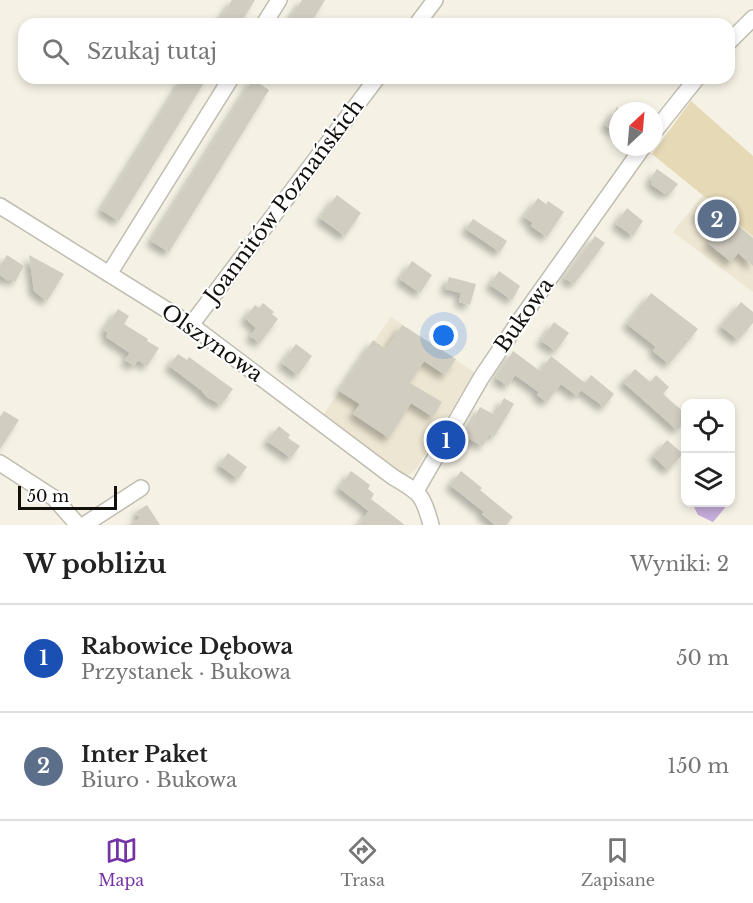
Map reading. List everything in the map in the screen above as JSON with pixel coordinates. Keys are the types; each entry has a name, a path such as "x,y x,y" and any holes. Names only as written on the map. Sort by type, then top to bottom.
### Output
{"street":[{"path":"268,18 279,0"},
{"path":"422,18 435,0"},
{"path":"735,36 753,18"},
{"path":"109,274 227,84"},
{"name":"Joannitów Poznańskich","path":"191,325 372,84"},
{"path":"663,121 692,84"},
{"name":"Bukowa","path":"416,491 494,359 637,156"},
{"name":"Olszynowa","path":"0,206 191,325 393,477 416,491"},
{"path":"0,463 54,498 78,525"},
{"path":"84,525 141,488"},
{"path":"416,491 425,503 431,525"}],"shaded area":[{"path":"691,101 753,156 753,236 654,156 663,156 663,139"},
{"path":"703,195 753,236 753,292 673,232"},
{"path":"391,317 474,372 417,468 405,475 323,415"},
{"path":"694,507 726,507 713,522 698,515"}],"building":[{"path":"232,0 255,0 244,18 221,18"},
{"path":"302,0 325,0 314,18 291,18"},
{"path":"179,84 203,84 119,221 101,210"},
{"path":"250,84 260,84 269,90 169,252 151,241"},
{"path":"657,169 678,184 670,194 667,191 665,194 651,184 653,181 650,179"},
{"path":"337,195 361,213 345,236 320,218"},
{"path":"538,198 546,204 548,201 564,212 547,237 531,226 533,223 524,217"},
{"path":"709,201 753,238 753,266 738,253 731,262 708,243 718,231 697,215"},
{"path":"627,208 643,221 633,236 616,224"},
{"path":"473,219 507,241 500,252 466,229"},
{"path":"595,236 605,243 574,284 564,278"},
{"path":"7,255 24,266 15,282 10,278 8,281 0,275 0,266"},
{"path":"29,255 64,274 47,301 34,291"},
{"path":"412,261 432,275 420,293 400,279"},
{"path":"499,271 520,286 512,300 490,285"},
{"path":"449,277 476,284 470,305 459,302 461,293 445,289"},
{"path":"651,293 698,329 669,364 653,351 656,347 627,324"},
{"path":"741,302 753,312 753,323 738,340 721,326"},
{"path":"263,303 274,312 272,314 278,319 260,343 250,336 256,328 245,318 255,305 259,308"},
{"path":"118,309 129,316 124,324 159,348 147,366 138,360 134,366 125,360 130,353 106,337 108,333 104,330"},
{"path":"554,322 569,333 556,351 541,341"},
{"path":"402,325 456,359 445,375 424,361 410,383 442,402 433,417 411,403 389,438 353,414 360,404 339,391 373,340 386,349"},
{"path":"296,344 312,356 298,375 282,363"},
{"path":"513,351 540,371 551,356 585,383 591,375 614,394 604,407 581,390 577,396 561,384 547,402 537,395 539,392 515,375 508,386 496,378"},
{"path":"178,354 187,360 189,357 233,389 221,405 207,397 169,366"},
{"path":"635,369 650,382 656,375 669,387 663,394 681,410 681,426 677,430 623,382"},
{"path":"504,398 514,404 494,437 489,434 483,446 464,436 480,407 495,415"},
{"path":"4,411 19,420 0,449 0,417"},
{"path":"279,426 290,435 288,438 300,446 291,458 267,441"},
{"path":"667,440 681,452 681,456 668,470 653,456"},
{"path":"228,453 247,467 238,479 219,465"},
{"path":"351,471 370,485 368,489 374,494 371,499 405,525 358,525 369,511 339,488"},
{"path":"461,471 513,517 506,525 495,525 482,514 484,512 450,485"},
{"path":"147,505 160,525 129,525 140,518 136,512"}],"place":[{"name":"Inter Paket","path":"717,219"},
{"name":"Rabowice Dębowa","path":"446,440"}]}
